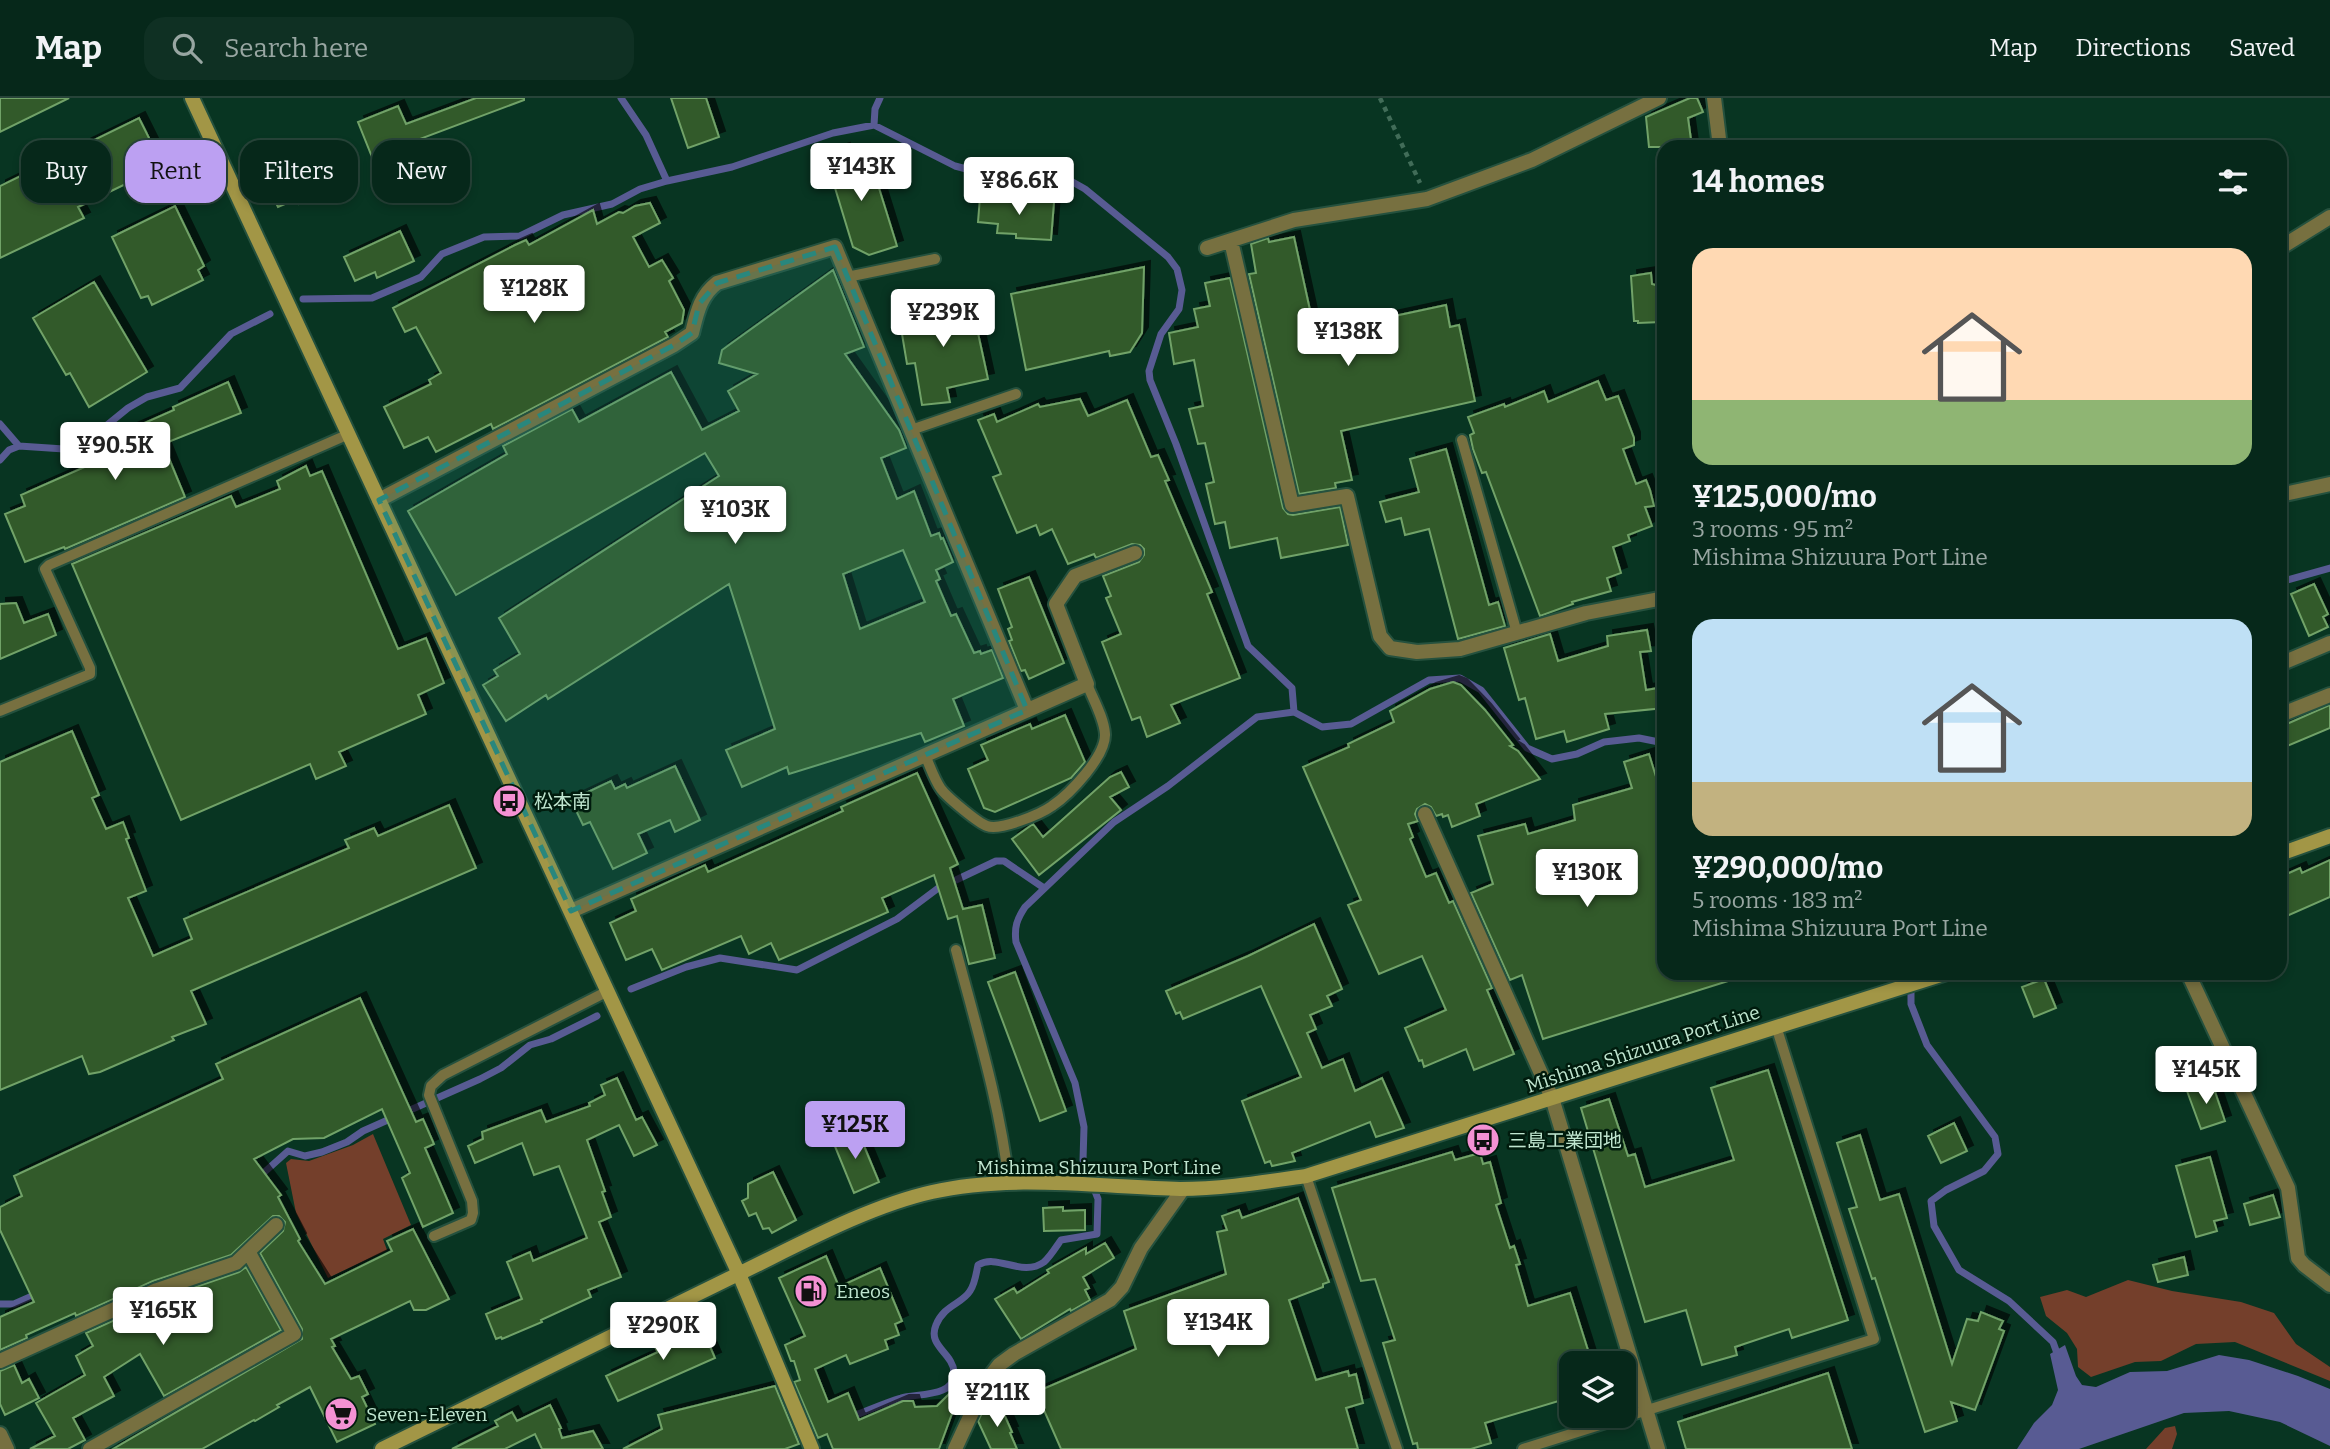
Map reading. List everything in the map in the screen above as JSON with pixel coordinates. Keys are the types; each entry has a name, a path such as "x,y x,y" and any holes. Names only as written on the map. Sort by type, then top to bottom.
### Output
{"main road":[{"path":"192,98 739,1274 812,1449"},
{"path":"2287,851 2330,836"},
{"name":"Mishima Shizuura Port Line","path":"382,1449 739,1274 871,1212 903,1200 933,1191 980,1184 1183,1189 1247,1185 1306,1175 1925,980"}],"street":[{"path":"1207,248 1294,220 1427,199 1532,160 1659,98"},
{"path":"1714,98 1719,140"},
{"path":"2287,243 2329,219"},
{"path":"1231,241 1292,505 1347,496 1380,636 1390,648 1417,652 1460,649 1586,613 1657,599"},
{"path":"379,500 674,345 692,333 699,304 706,291 717,283 835,247 1027,710"},
{"path":"2287,493 2330,484"},
{"path":"571,911 1087,684 1056,604 1075,576 1135,553"},
{"path":"2287,661 2330,643"},
{"path":"2287,712 2330,695"},
{"path":"1425,814 1552,1098 1658,1449"},
{"path":"2191,980 2288,1188 2298,1258 2330,1284"},
{"path":"954,1449 986,1382 999,1365 1110,1300 1122,1287 1142,1248 1183,1189"},
{"path":"0,1361 157,1290 236,1262 249,1253 276,1225"},
{"path":"90,1449 294,1334 249,1253"},
{"path":"0,1434 7,1449"}],"lane":[{"path":"847,277 935,259"},
{"path":"911,430 1016,394"},
{"path":"0,711 90,674 90,668 45,569 49,565 349,434"},
{"path":"1462,440 1517,633"},
{"path":"925,755 942,790 985,825 994,827 1052,807 1067,794 1103,749 1105,734 1087,684"},
{"path":"956,950 995,1106 1009,1183"},
{"path":"434,1236 471,1220 473,1213 472,1201 431,1100 431,1086 443,1075 608,991"},
{"path":"1523,1449 1874,1339 1776,1026"},
{"path":"1306,1175 1397,1449"}],"path":[{"path":"1380,98 1427,199"}],"highlighted area":[{"path":"835,247 1027,710 571,911 379,500 674,345 692,333 699,304 717,283"}],"shaded area":[{"path":"373,1134 411,1225 383,1239 387,1250 328,1278 296,1213 286,1163 291,1159 309,1161 353,1145"},
{"path":"2128,1280 2172,1291 2241,1302 2274,1313 2296,1344 2330,1367 2330,1381 2235,1342 2196,1344 2161,1361 2135,1362 2091,1377 2078,1367 2077,1349 2067,1333 2046,1316 2040,1297 2067,1290 2086,1297"},
{"path":"2175,1426 2177,1434 2172,1449 2146,1449 2165,1428"}],"water":[{"path":"2065,1345 2082,1385 2096,1387 2130,1372 2167,1371 2219,1355 2249,1360 2298,1376 2330,1389 2330,1446 2280,1422 2229,1411 2184,1413 2079,1449 2017,1449 2034,1423 2052,1405 2058,1390 2050,1354"}],"building":[{"path":"0,98 69,98 0,132"},
{"path":"476,98 524,98 417,140 372,140 372,157 358,122 398,106 406,124"},
{"path":"671,98 706,98 719,137 688,148"},
{"path":"1690,98 1697,98 1703,112 1688,118 1691,140 1657,140 1657,147 1649,147 1646,117"},
{"path":"139,118 150,140 125,140 125,184 111,191 111,140 94,140"},
{"path":"844,149 849,163 869,156 897,246 869,255 853,247 825,155"},
{"path":"21,176 21,203 86,203 78,207 84,218 0,258 0,186"},
{"path":"980,197 1054,202 1051,240 1016,238 1016,234 997,233 998,224 978,222"},
{"path":"650,203 660,223 633,237 649,267 662,260 673,278 669,281 684,310 682,323 665,332 668,337 493,429 491,424 436,452 428,437 404,448 384,407 431,384 429,380 441,373 416,327 405,332 393,308 515,245 526,240 529,245 593,210 597,224 619,212"},
{"path":"175,206 204,266 198,270 203,280 152,305 148,296 141,298 112,237"},
{"path":"400,231 414,261 377,278 375,272 355,281 344,257"},
{"path":"1294,237 1315,333 1446,305 1450,327 1459,325 1475,401 1341,431 1352,480 1335,483 1336,488 1299,494 1249,274 1256,273 1251,244 1268,238 1269,242"},
{"path":"1144,267 1142,333 1130,352 1110,356 1109,351 1026,370 1011,294"},
{"path":"833,270 864,347 845,354 899,430 906,448 881,458 897,499 914,491 931,536 939,533 941,539 943,538 953,562 936,570 940,579 936,581 951,616 956,614 974,653 980,651 981,654 992,650 1003,678 953,699 964,726 925,742 921,733 789,774 787,767 742,787 726,750 775,729 729,584 548,699 546,695 506,721 483,685 498,676 494,670 520,654 499,618 719,476 705,453 456,595 408,511 507,454 503,446 572,409 579,422 671,372 702,430 739,411 728,391 757,374 719,363 722,350","holes":["903,550 925,602 860,629 843,574"]},
{"path":"1651,273 1652,284 1657,285 1657,322 1634,321 1631,276"},
{"path":"1230,278 1283,508 1293,515 1340,507 1348,545 1281,558 1277,538 1230,548 1225,522 1215,524 1206,484 1214,482 1205,443 1198,444 1189,409 1203,406 1194,360 1174,364 1169,333 1198,327 1194,309 1210,306 1205,283"},
{"path":"94,282 147,372 89,407 70,373 66,375 33,318"},
{"path":"971,301 988,379 947,388 950,402 922,405 915,363 907,364 898,310 930,305 931,309"},
{"path":"1598,381 1606,400 1618,396 1634,438 1634,445 1623,449 1636,484 1646,480 1650,490 1654,506 1645,507 1652,526 1628,535 1630,541 1613,547 1621,573 1607,578 1611,591 1572,602 1573,604 1540,616 1486,472 1482,473 1473,449 1470,435 1474,433 1468,417 1504,404 1505,407 1544,391 1548,402"},
{"path":"228,382 241,413 163,444 185,497 65,549 64,547 25,562 5,514 25,506 21,495 128,448 122,433"},
{"path":"1080,399 1088,416 1127,400 1151,457 1158,455 1169,480 1165,481 1212,592 1207,594 1240,678 1171,705 1180,723 1147,737 1140,717 1132,720 1102,642 1121,634 1106,598 1111,596 1103,576 1139,562 1144,555 1144,549 1140,545 1132,544 1096,558 1094,554 1068,564 1052,529 1040,535 1036,525 1017,533 993,477 1001,474 978,420 994,414 997,422 1038,404 1040,407"},
{"path":"1446,449 1489,605 1498,602 1505,626 1458,639 1429,529 1405,535 1401,518 1386,522 1380,502 1419,492 1410,459"},
{"path":"306,466 310,476 322,471 398,649 426,638 444,683 418,695 426,714 339,752 346,766 316,779 310,764 181,820 72,564 231,496 236,507 280,489 277,481"},
{"path":"1029,577 1064,663 1029,679 1025,670 1021,671 1009,641 1012,640 1008,629 1012,627 998,589"},
{"path":"2314,584 2328,614 2323,617 2328,627 2309,636 2291,594"},
{"path":"16,603 24,623 48,614 56,635 0,659 0,604"},
{"path":"1647,630 1651,651 1640,652 1646,690 1657,688 1657,709 1605,714 1609,729 1567,742 1564,731 1536,739 1525,698 1519,700 1504,648 1550,634 1558,661 1608,646 1607,636"},
{"path":"1453,682 1461,685 1485,710 1513,745 1510,746 1518,751 1540,779 1476,804 1480,816 1452,827 1448,815 1436,816 1431,807 1425,804 1417,809 1415,814 1418,821 1408,824 1413,837 1410,839 1426,877 1436,873 1449,903 1453,901 1492,988 1487,990 1514,1054 1474,1070 1466,1049 1424,1067 1422,1060 1419,1061 1405,1028 1446,1010 1422,956 1379,974 1348,905 1361,900 1303,767 1349,747 1348,744 1394,722 1390,711 1430,689"},
{"path":"2330,705 2330,728 2287,746 2287,724"},
{"path":"1065,715 1085,762 1071,778 995,812 984,808 968,769 988,760 981,745 1030,724 1032,729"},
{"path":"72,731 99,795 92,798 106,829 123,822 129,838 126,839 146,891 128,898 153,956 192,939 184,919 349,848 345,840 374,828 378,836 449,805 476,868 191,991 206,1024 172,1037 174,1040 100,1072 89,1074 82,1056 0,1090 0,762"},
{"path":"1649,754 1657,780 1657,980 1731,980 1543,1039 1522,975 1510,980 1471,893 1493,884 1478,836 1525,824 1528,834 1575,820 1573,805 1632,788 1624,762"},
{"path":"675,766 700,820 675,832 670,820 638,834 647,853 613,869 590,822 583,825 571,800 611,781 615,789 625,784 627,788"},
{"path":"1121,772 1129,787 1110,797 1121,810 1039,875 1012,839 1033,824 1043,837 1110,777"},
{"path":"917,773 958,864 950,868 963,909 982,905 995,958 969,964 957,916 948,919 934,875 882,898 888,912 779,960 771,943 749,954 741,936 662,970 652,949 626,960 610,923 636,911 631,899 705,865 708,872 843,811 841,807"},
{"path":"2330,860 2330,897 2287,916 2287,874 2300,868 2302,873"},
{"path":"1314,924 1342,989 1327,996 1332,1006 1310,1015 1316,1029 1307,1033 1322,1068 1343,1059 1355,1091 1382,1078 1404,1128 1376,1137 1370,1122 1292,1153 1295,1161 1272,1166 1270,1161 1265,1163 1242,1101 1301,1077 1261,986 1183,1019 1180,1012 1176,1014 1166,991"},
{"path":"1015,972 1066,1111 1040,1121 988,982"},
{"path":"2044,980 2056,1008 2034,1017 2022,987"},
{"path":"360,998 416,1122 423,1119 434,1144 425,1148 453,1213 423,1227 402,1178 410,1173 382,1109 324,1138 293,1139 254,1159 281,1195 278,1197 300,1239 298,1241 325,1284 392,1251 387,1241 413,1229 449,1299 426,1310 414,1310 410,1301 331,1339 335,1346 332,1347 351,1379 359,1376 368,1394 362,1397 375,1424 337,1442 310,1387 255,1421 202,1449 113,1449 302,1339 302,1329 260,1253 283,1231 285,1222 279,1216 273,1216 231,1255 153,1281 76,1316 75,1313 0,1350 0,1317 34,1302 0,1230 0,1207 22,1196 14,1176 223,1079 216,1064"},
{"path":"1768,1070 1848,1320 1792,1338 1789,1329 1735,1347 1737,1355 1702,1365 1686,1310 1645,1322 1581,1108 1609,1099 1628,1156 1635,1154 1645,1187 1734,1160 1711,1088"},
{"path":"617,1078 636,1120 642,1117 657,1145 634,1156 619,1125 587,1140 611,1217 599,1222 621,1277 588,1290 591,1297 541,1320 542,1322 496,1339 486,1314 522,1299 507,1262 530,1252 533,1261 587,1238 559,1166 534,1175 522,1143 475,1163 468,1146 483,1139 482,1132 541,1110 546,1122 590,1106 589,1103 605,1095 601,1085"},
{"path":"2212,1083 2225,1121 2201,1129 2187,1091"},
{"path":"1954,1123 1967,1151 1941,1163 1928,1136"},
{"path":"857,1129 879,1182 854,1193 832,1139"},
{"path":"1860,1135 1880,1200 1899,1194 1952,1364 1967,1319 1978,1321 1981,1312 2003,1321 1999,1329 2004,1331 1975,1410 1951,1402 1957,1421 1925,1432 1875,1278 1872,1279 1849,1209 1857,1207 1837,1143"},
{"path":"1452,1152 1455,1160 1480,1153 1483,1164 1490,1162 1501,1203 1496,1205 1510,1248 1514,1246 1520,1264 1516,1265 1528,1306 1570,1293 1588,1351 1559,1351 1559,1401 1485,1423 1491,1443 1471,1449 1418,1449 1417,1443 1413,1444 1383,1343 1395,1340 1375,1279 1361,1281 1332,1188"},
{"path":"2210,1157 2227,1218 2214,1221 2217,1231 2196,1237 2176,1166"},
{"path":"773,1172 796,1220 772,1233 769,1228 763,1229 756,1213 749,1216 742,1201 748,1198 748,1184"},
{"path":"2273,1195 2280,1217 2250,1225 2244,1204"},
{"path":"1298,1198 1329,1282 1289,1300 1316,1380 1348,1371 1349,1376 1356,1374 1363,1403 1346,1408 1358,1449 1061,1449 1036,1392 1136,1349 1124,1311 1226,1274 1217,1232 1227,1230 1222,1216 1239,1210 1242,1218"},
{"path":"1063,1207 1063,1211 1085,1210 1085,1230 1044,1231 1043,1208"},
{"path":"1105,1243 1114,1258 1083,1277 1089,1288 1085,1290 1090,1300 1021,1339 995,1299 1014,1288 1017,1293 1049,1273 1047,1270 1086,1248 1086,1254"},
{"path":"826,1256 839,1287 880,1268 902,1321 895,1324 899,1335 885,1340 888,1349 850,1364 846,1355 815,1369 828,1402 848,1393 859,1420 903,1401 913,1401 915,1407 937,1406 965,1378 939,1449 833,1449 827,1434 818,1438 794,1382 800,1380 785,1345 805,1336 779,1278"},
{"path":"2184,1257 2188,1275 2158,1282 2153,1265"},
{"path":"246,1267 281,1330 164,1396 140,1354 104,1377 114,1396 73,1418 85,1440 68,1449 30,1449 55,1436 36,1403 85,1375 76,1356 93,1346 86,1333 161,1299 239,1272"},
{"path":"693,1320 701,1337 705,1335 715,1358 618,1401 606,1376 658,1352 653,1344 667,1336 666,1333"},
{"path":"14,1365 22,1383 29,1379 39,1398 5,1415 0,1404 0,1371"},
{"path":"1828,1373 1852,1449 1686,1449 1678,1422"},
{"path":"775,1386 799,1444 785,1449 623,1449 662,1429 658,1415"},
{"path":"550,1405 561,1428 562,1438 593,1431 603,1449 542,1449 535,1434 505,1449 452,1449 498,1426 495,1421 512,1412 517,1421"},
{"path":"1000,1405 1017,1449 991,1449 978,1421 982,1413"}],"waterway":[{"path":"621,98 646,135 667,181"},
{"path":"874,125 875,109 880,98"},
{"path":"303,299 372,298 421,277 442,254 484,237 520,236 563,215 612,204 640,189 732,167 833,133 874,125 955,166 974,171 1069,180 1085,189 1168,257 1177,269 1182,290 1179,309 1161,334 1149,371 1150,380 1176,444 1248,646 1292,688 1294,712"},
{"path":"0,460 9,450 19,446 64,449 85,443 128,408 147,397 180,388 231,334 270,314"},
{"path":"0,424 19,446"},
{"path":"2287,580 2330,568"},
{"path":"850,1417 901,1398 934,1393 949,1386 953,1380 953,1365 937,1344 934,1332 939,1318 970,1291 978,1265 994,1262 1027,1268 1036,1266 1046,1260 1061,1240 1097,1234 1098,1199 1083,1160 1084,1127 1075,1083 1016,942 1015,932 1025,907 1114,822 1168,786 1257,717 1294,712 1322,727 1351,724 1429,680 1460,678 1481,690 1527,748 1552,759 1577,754 1604,742 1639,738 1657,742"},
{"path":"631,989 686,967 720,958 797,970 897,919 937,889 996,861 1004,861 1044,888"},
{"path":"1911,980 1911,1004 1927,1045 1995,1137 1998,1154 1984,1171 1946,1190 1931,1201 1934,1226 1959,1270 2009,1301 2053,1342 2058,1356"},
{"path":"259,1177 288,1151 305,1156 347,1142 363,1131 501,1068 530,1045 551,1039 597,1016"},
{"path":"0,1304 14,1304 39,1293"}],"place":[{"name":"松本南","path":"509,801"},
{"name":"三島工業団地","path":"1483,1140"},
{"name":"Eneos","path":"811,1291"},
{"name":"Seven-Eleven","path":"341,1414"}]}
